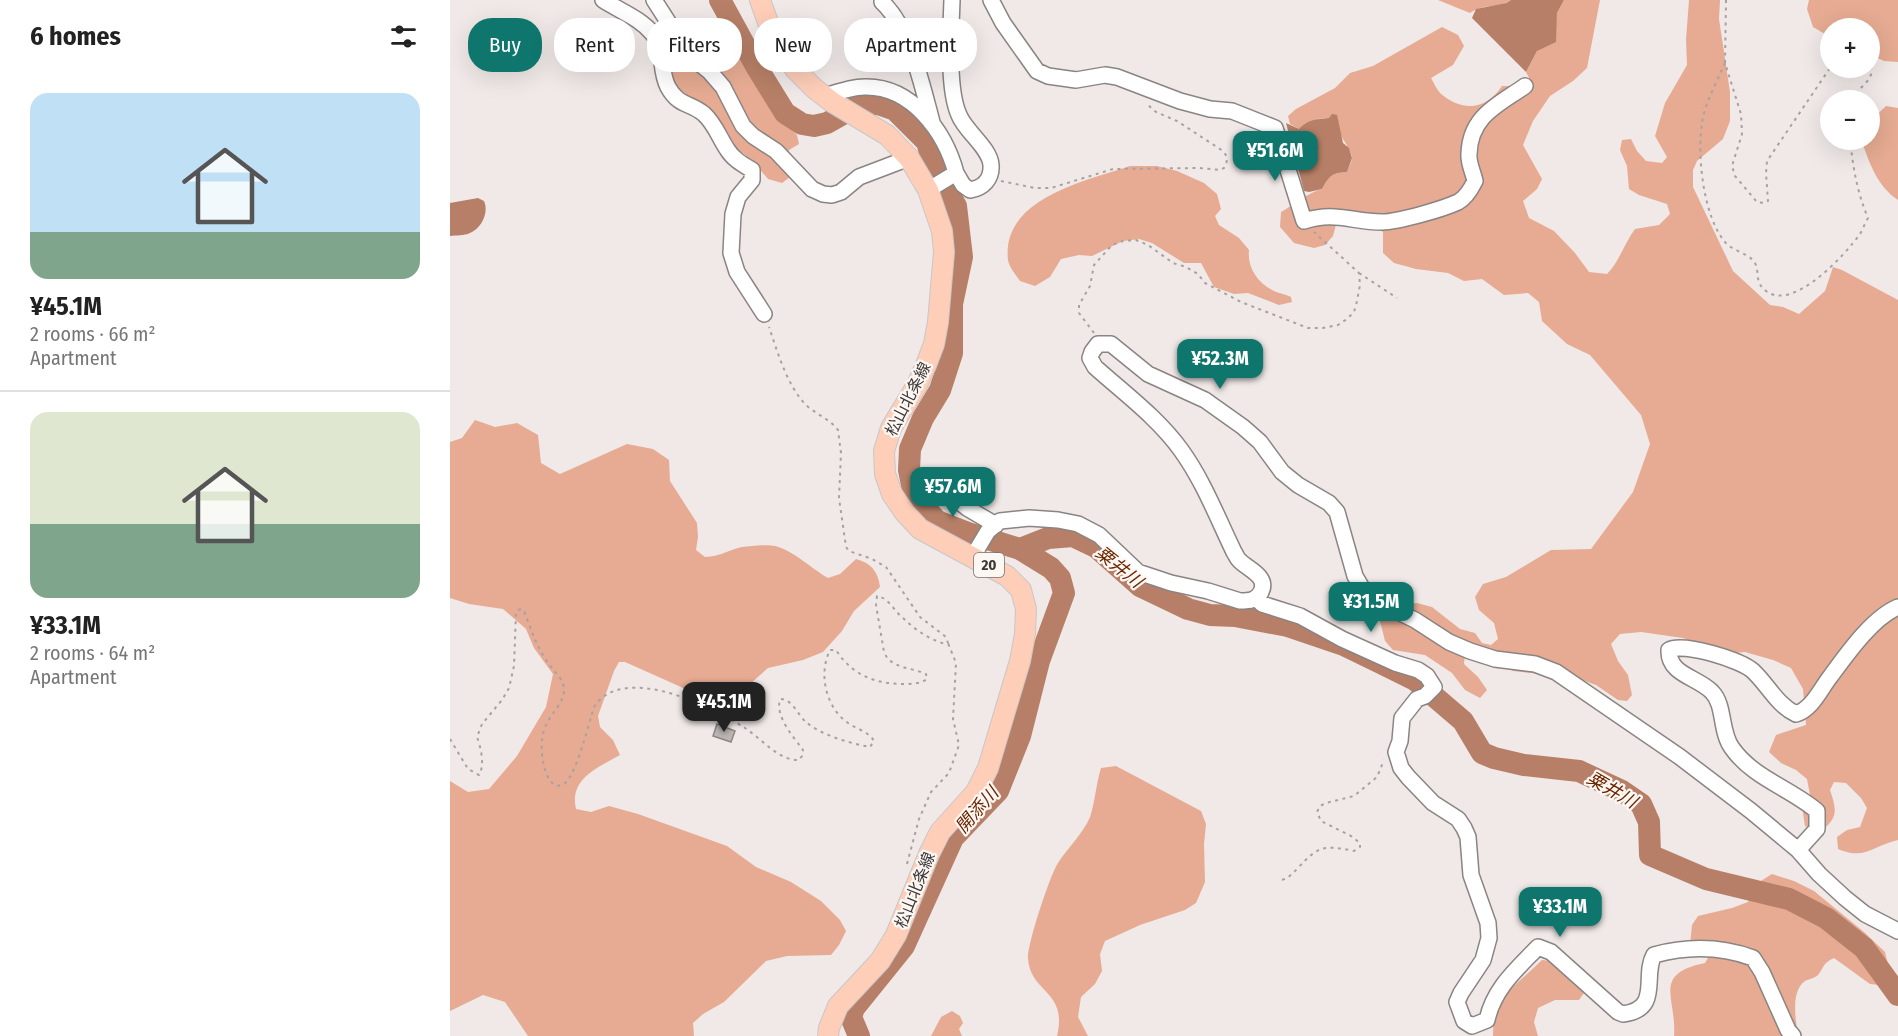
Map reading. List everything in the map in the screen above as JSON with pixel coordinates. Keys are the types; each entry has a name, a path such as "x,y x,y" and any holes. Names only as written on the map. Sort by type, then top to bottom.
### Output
{"main road":[{"name":"松山北条線","path":"760,0 770,28 795,69 829,99 887,135 932,187 942,231 944,252 938,322 934,344 926,365 917,385 891,428 884,451 885,474 892,494 904,513 920,530 939,541 975,551 1021,590 1026,609 1025,634 1020,661 988,768 976,792 940,832 896,935 880,961 838,1006 828,1036"}],"street":[{"path":"603,0 645,25 655,36 661,48 668,86 680,102 698,110 712,122 735,159 752,170 752,180 738,197 733,214 731,253 737,272 764,314"},
{"path":"654,0 690,56 710,72 723,87 743,126 753,136 776,151 812,189 832,195 842,192 859,177 909,158"},
{"path":"829,99 865,86 893,93 911,103 932,122 951,153 954,173 963,185 970,190 978,189 989,177 992,167 990,159 958,115 952,67 952,0"},
{"path":"991,0 1003,23 1037,71 1048,76 1076,81 1105,75 1116,77 1180,101 1210,109 1232,111 1275,128 1305,221 1329,215 1384,222 1421,214 1460,201 1468,194 1475,181 1468,155 1473,129 1482,116 1525,86"},
{"path":"882,2 896,20 917,65 932,122"},
{"path":"932,187 954,173"},
{"path":"975,551 1000,521 1029,518 1078,524 1099,535 1138,572 1240,601 1257,598 1263,585 1260,576 1240,561 1234,552 1206,490 1181,450 1164,430 1095,367 1090,358 1092,351 1098,344 1111,344 1149,374 1205,400 1223,412 1260,442 1282,472 1298,485 1329,503 1337,512 1341,522 1355,576 1362,588 1376,600 1415,620 1449,642 1470,651 1495,659 1534,663 1556,672 1680,757 1798,850 1819,874 1858,909 1898,931"},
{"path":"932,480 992,528"},
{"path":"1257,598 1262,604 1300,616 1342,639 1395,663 1418,670 1427,676 1434,687 1429,693 1417,699 1402,718 1400,741 1396,752 1401,768 1408,777 1433,803 1458,819 1468,837 1471,875 1488,923 1489,938 1484,960 1457,1002 1464,1021 1472,1026 1487,1020 1494,998 1504,982 1538,947 1551,952 1617,1012 1623,1014 1639,1008 1647,999 1650,992 1650,962 1654,955 1681,949 1716,948 1753,958 1793,1036"},
{"path":"1798,850 1817,829 1817,811 1742,761 1725,737 1714,694 1699,681 1675,669 1669,657 1669,650 1675,647 1696,649 1742,664 1753,671 1782,706 1796,714 1811,704 1831,675 1872,625 1888,611 1898,607"}],"path":[{"path":"1726,0 1725,63 1741,114 1742,134 1732,166 1735,176 1757,202 1768,201 1767,161 1823,78"},
{"path":"1725,63 1702,122 1700,151 1705,189 1711,214 1724,241 1733,250 1755,263 1758,281 1765,291 1774,296 1786,297 1818,280 1861,233 1868,218 1860,199 1851,150"},
{"path":"1859,90 1869,78"},
{"path":"989,177 1012,184 1051,188 1113,169 1199,168 1220,170 1224,168 1227,156 1223,151 1177,122 1156,112 1147,104"},
{"path":"1305,221 1359,273 1397,298"},
{"path":"1098,344 1088,323 1079,312 1079,305 1090,286 1094,265 1112,245 1123,241 1136,240 1148,245 1173,263 1198,274 1205,283 1241,302 1308,328 1338,325 1347,319 1353,312 1357,301 1360,285 1359,273"},
{"path":"764,314 777,353 793,387 811,409 838,430 841,453 838,498 846,547 849,551 886,567 920,617 946,638 956,663 953,719 959,745 949,772 931,792 919,819 906,865"},
{"path":"450,738 468,769 479,776 482,770 477,737 482,724 509,688 514,666 516,613 522,609 540,652 562,680 563,696 546,724 542,743 542,757 549,780 559,786 565,784 573,772 598,701 627,688 652,689 698,702 746,728 790,760 799,760 803,750 781,716 779,704 780,699 784,698 793,705 802,719 820,732 870,747 874,741 872,737 837,713 827,696 825,667 830,650 836,650 848,666 856,672 876,681 914,684 927,679 928,677 923,672 896,665 886,659 876,605 877,596 886,599 900,616 922,634 939,642 948,643"},
{"path":"1282,880 1289,878 1307,858 1321,848 1327,846 1357,850 1360,843 1321,821 1317,817 1317,812 1320,806 1326,803 1354,796 1377,777 1383,761 1396,752"}],"shaded area":[{"path":"1438,0 1511,0 1470,13"},
{"path":"1511,0 1564,0 1557,13 1556,42 1537,51 1526,72 1472,18 1476,9"},
{"path":"1564,0 1600,0 1587,68 1573,81 1550,96 1533,121 1523,145 1542,179 1537,189 1523,201 1529,218 1554,231 1589,272 1607,274 1635,229 1659,225 1670,214 1667,204 1639,195 1629,189 1627,166 1620,150 1622,140 1631,139 1637,151 1646,161 1662,163 1667,157 1655,136 1665,103 1687,65 1689,0 1720,0 1719,19 1730,92 1730,121 1723,139 1697,161 1693,170 1693,187 1733,271 1770,305 1783,307 1799,314 1825,291 1833,267 1898,300 1898,840 1869,851 1855,853 1838,849 1837,837 1847,830 1860,827 1867,808 1861,798 1846,783 1834,782 1830,790 1835,809 1833,818 1827,827 1821,832 1805,826 1803,813 1810,795 1807,779 1796,770 1781,763 1769,752 1776,735 1806,725 1803,689 1791,668 1773,660 1745,652 1724,654 1683,638 1641,632 1620,634 1611,644 1618,661 1628,675 1632,695 1627,701 1618,700 1596,685 1577,678 1513,671 1500,664 1465,653 1464,664 1478,677 1487,690 1480,698 1465,690 1452,673 1425,655 1393,650 1385,641 1380,621 1386,606 1417,603 1432,607 1460,629 1475,633 1482,643 1491,645 1498,639 1494,623 1479,610 1475,597 1483,584 1506,577 1551,550 1591,549 1633,492 1650,444 1641,415 1590,355 1567,344 1542,321 1539,302 1528,293 1504,295 1482,279 1464,281 1448,273 1416,269 1394,263 1383,253 1383,232 1366,218 1337,221 1333,236 1325,245 1314,248 1294,243 1280,227 1281,212 1322,189 1332,176 1347,172 1352,157 1329,118 1317,119 1299,129 1290,124 1288,116 1296,109 1335,88 1350,73 1373,66 1442,27 1458,35 1464,46 1453,65 1431,78 1441,94 1449,100 1466,106 1474,106 1489,100 1502,86 1513,86 1522,97 1529,92 1530,80 1526,72 1537,51 1556,25 1557,13"},
{"path":"1809,0 1898,0 1898,62 1880,59 1880,18 1820,18 1820,31 1813,27 1807,9"},
{"path":"742,55 760,91 776,114 797,135 799,144 789,150 790,177 782,183 768,179 752,160 736,148 721,123 700,102 681,93 672,82 669,72 742,72"},
{"path":"1886,106 1898,108 1898,200 1879,181 1865,150 1880,150 1880,112"},
{"path":"1332,114 1337,115 1343,143 1349,148 1352,158 1347,172 1332,176 1322,189 1304,191 1286,123 1299,129 1309,122 1329,118"},
{"path":"1130,166 1157,166 1177,171 1204,183 1217,194 1221,209 1215,216 1219,225 1239,238 1249,250 1251,268 1254,273 1272,290 1291,297 1292,302 1279,305 1248,293 1234,294 1214,287 1201,263 1184,263 1152,243 1139,239 1123,241 1092,256 1079,255 1061,259 1050,277 1035,286 1020,281 1008,260 1009,239 1018,221 1032,207 1050,195 1091,178"},
{"path":"478,198 484,201 486,210 481,224 468,234 450,236 450,203"},
{"path":"475,420 495,427 517,423 538,435 541,463 560,474 627,444 653,449 669,460 670,481 697,523 696,550 705,557 742,547 772,545 789,551 828,578 840,574 856,559 870,565 878,576 880,587 854,611 842,631 823,652 803,660 768,668 749,685 752,715 735,718 681,687 625,662 619,662 614,671 598,716 600,727 613,740 620,755 594,770 581,782 575,799 576,809 591,812 609,806 727,846 756,867 791,882 821,901 840,920 846,931 831,955 787,956 766,961 724,1002 703,1014 693,1023 694,1036 528,1036 505,1002 483,995 450,1011 450,781 468,792 489,789 517,756 546,707 553,674 534,648 526,629 503,609 469,604 450,598 450,442 462,438"},
{"path":"1116,766 1201,811 1206,824 1205,882 1196,903 1185,910 1140,925 1105,941 1100,954 1102,971 1095,984 1081,997 1078,1017 1088,1036 1057,1036 1058,1009 1035,979 1031,970 1028,959 1031,940 1054,870 1090,817 1101,768"},
{"path":"1772,874 1814,891 1864,932 1885,952 1890,973 1879,985 1870,984 1834,958 1827,962 1818,975 1805,981 1797,992 1795,1014 1798,1036 1674,1036 1670,989 1672,981 1678,974 1705,963 1708,958 1701,950 1690,945 1692,925 1698,916 1748,902 1756,884"},
{"path":"1542,960 1552,961 1586,990 1579,1000 1555,1000 1538,1008 1534,1022 1538,1036 1493,1036 1494,1005"},
{"path":"952,1011 960,1016 963,1023 959,1029 962,1036 931,1036 941,1017"}],"building":[{"path":"717,724 735,731 731,742 713,736"}],"waterway":[{"name":"粟井川","path":"720,0 785,113 802,124 814,126 827,123 859,105 878,104 895,110 927,142 935,170 956,206 962,257 952,304 952,353 940,390 923,418 910,449 909,470 914,495 937,521 1020,549 1048,538 1073,536 1096,547 1140,586 1188,609 1210,615 1235,616 1288,626 1344,645 1379,662 1415,680 1463,721 1482,753 1524,765 1579,771 1622,791 1641,804 1649,822 1650,855 1706,879 1789,899 1826,918 1864,948 1898,995"},
{"name":"開添川","path":"859,1036 851,1017 854,1008 904,946 953,838 998,791 1020,736 1039,661 1064,593 1060,578 1051,568 1020,549"}]}
